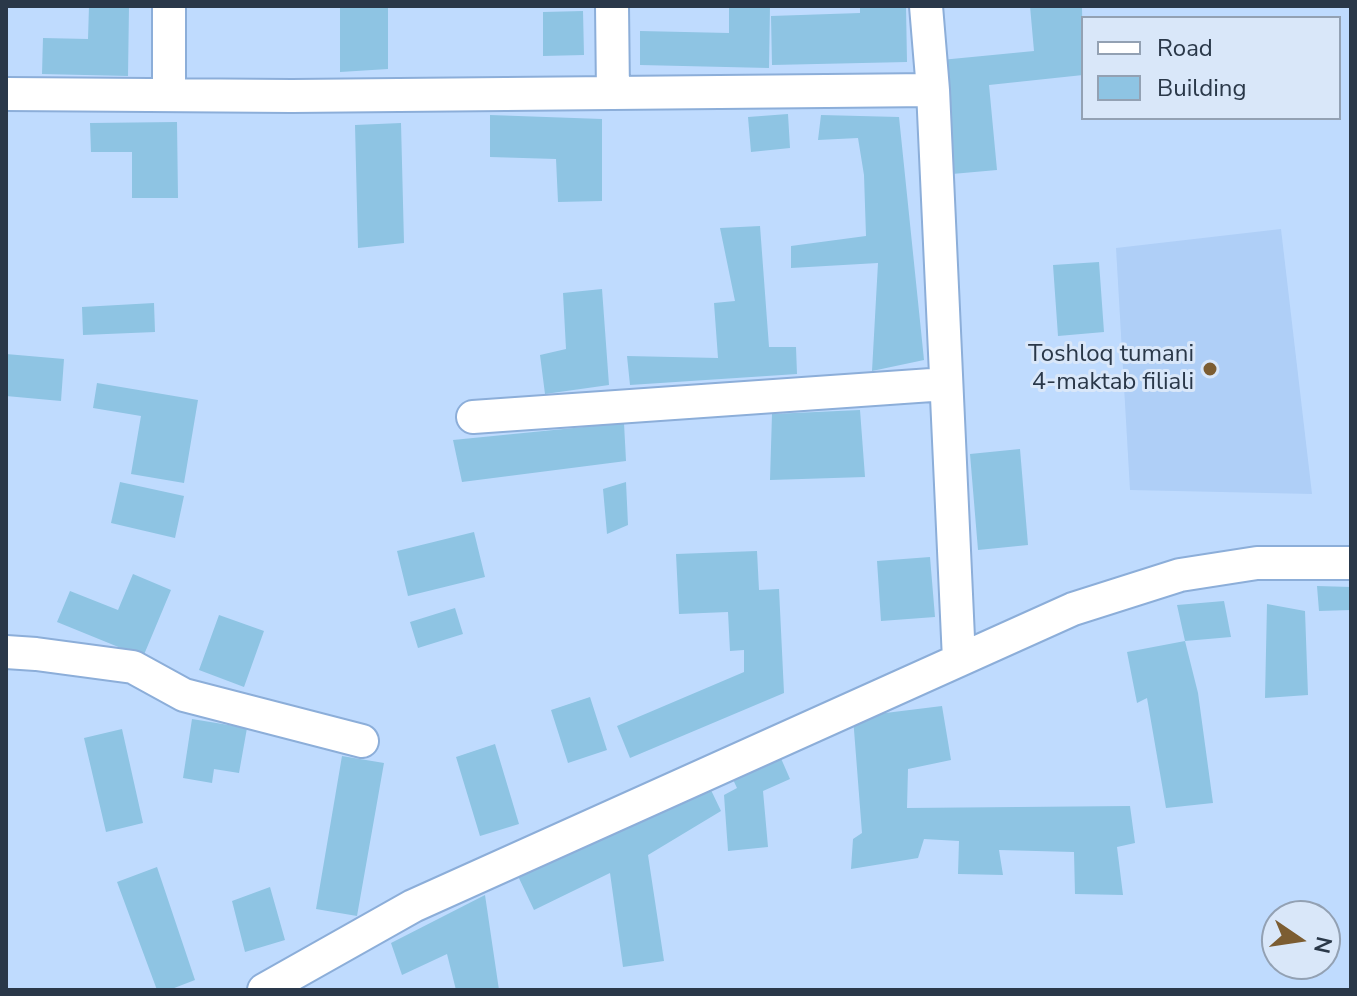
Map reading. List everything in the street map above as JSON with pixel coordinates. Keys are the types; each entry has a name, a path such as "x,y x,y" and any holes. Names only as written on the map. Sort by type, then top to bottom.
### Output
{"street":[{"path":"169,6 169,95"},
{"path":"612,6 613,93"},
{"path":"926,6 933,90 959,660"},
{"path":"6,94 933,90"},
{"path":"473,417 946,384"},
{"path":"264,990 413,906 1073,609 1180,575 1257,563 1351,563"},
{"path":"6,652 133,667 184,695 362,741"}],"shaded area":[{"name":"Toshloq tumani 4-maktab filiali","path":"1281,229 1312,494 1130,490 1116,248"}],"building":[{"path":"89,6 129,6 128,76 42,74 43,38 88,39"},
{"path":"340,6 388,6 388,69 340,72"},
{"path":"729,6 770,6 769,68 640,65 640,31 729,33"},
{"path":"860,6 906,6 907,62 772,65 771,16 860,13"},
{"path":"1030,6 1082,6 1081,75 989,85 997,170 952,174 941,60 1034,51"},
{"path":"583,11 584,55 543,56 543,12"},
{"path":"788,114 790,148 751,152 748,117"},
{"path":"490,115 602,119 602,201 558,202 556,159 490,157"},
{"path":"821,115 899,117 924,360 872,371 878,263 791,268 791,246 866,236 864,175 858,138 818,140"},
{"path":"177,122 178,198 132,198 132,152 91,152 90,123"},
{"path":"401,123 404,243 358,248 355,125"},
{"path":"760,226 769,347 796,347 797,374 630,385 627,356 718,358 714,303 735,301 720,228"},
{"path":"1099,262 1104,332 1058,336 1053,265"},
{"path":"602,289 609,385 545,394 540,355 566,349 563,293"},
{"path":"154,303 155,332 83,335 82,307"},
{"path":"6,354 64,359 61,401 6,396"},
{"path":"97,383 198,400 184,483 131,474 141,416 93,408"},
{"path":"860,410 865,477 770,480 772,414"},
{"path":"624,423 626,461 462,482 453,440"},
{"path":"1020,449 1028,545 978,550 970,454"},
{"path":"120,482 184,496 175,538 111,523"},
{"path":"626,482 628,525 607,534 603,489"},
{"path":"474,532 485,577 408,596 397,551"},
{"path":"757,551 759,590 779,589 784,693 630,758 617,726 744,672 744,650 730,651 728,612 679,614 676,554"},
{"path":"930,557 935,617 881,621 877,561"},
{"path":"133,574 171,590 143,657 57,622 70,591 118,610"},
{"path":"1317,586 1351,587 1351,610 1319,611"},
{"path":"1224,601 1231,637 1185,641 1177,605"},
{"path":"1267,604 1305,611 1308,695 1265,698"},
{"path":"455,608 463,634 418,648 410,622"},
{"path":"219,615 264,631 244,687 199,670"},
{"path":"1185,641 1198,693 1213,803 1166,808 1147,698 1137,703 1127,652"},
{"path":"590,697 607,750 568,763 551,710"},
{"path":"942,706 951,760 908,769 907,808 1130,806 1135,843 1117,847 1123,895 1075,894 1074,852 999,850 1003,875 958,874 959,841 924,839 918,858 851,869 853,839 862,833 853,717"},
{"path":"192,719 247,728 239,773 214,769 212,783 183,778"},
{"path":"122,729 143,823 106,832 84,738"},
{"path":"495,744 519,824 480,836 456,757"},
{"path":"776,747 790,779 763,791 768,847 728,851 724,795 737,788 728,769"},
{"path":"342,756 384,763 357,916 316,909"},
{"path":"710,788 721,811 648,855 664,961 623,967 610,873 534,910 517,874"},
{"path":"157,867 195,980 169,990 157,990 117,882"},
{"path":"270,887 285,940 245,952 232,901"},
{"path":"485,895 499,990 456,990 447,954 402,975 391,943"}],"place":[{"name":"Toshloq tumani 4-maktab filiali","path":"1210,369"}]}
